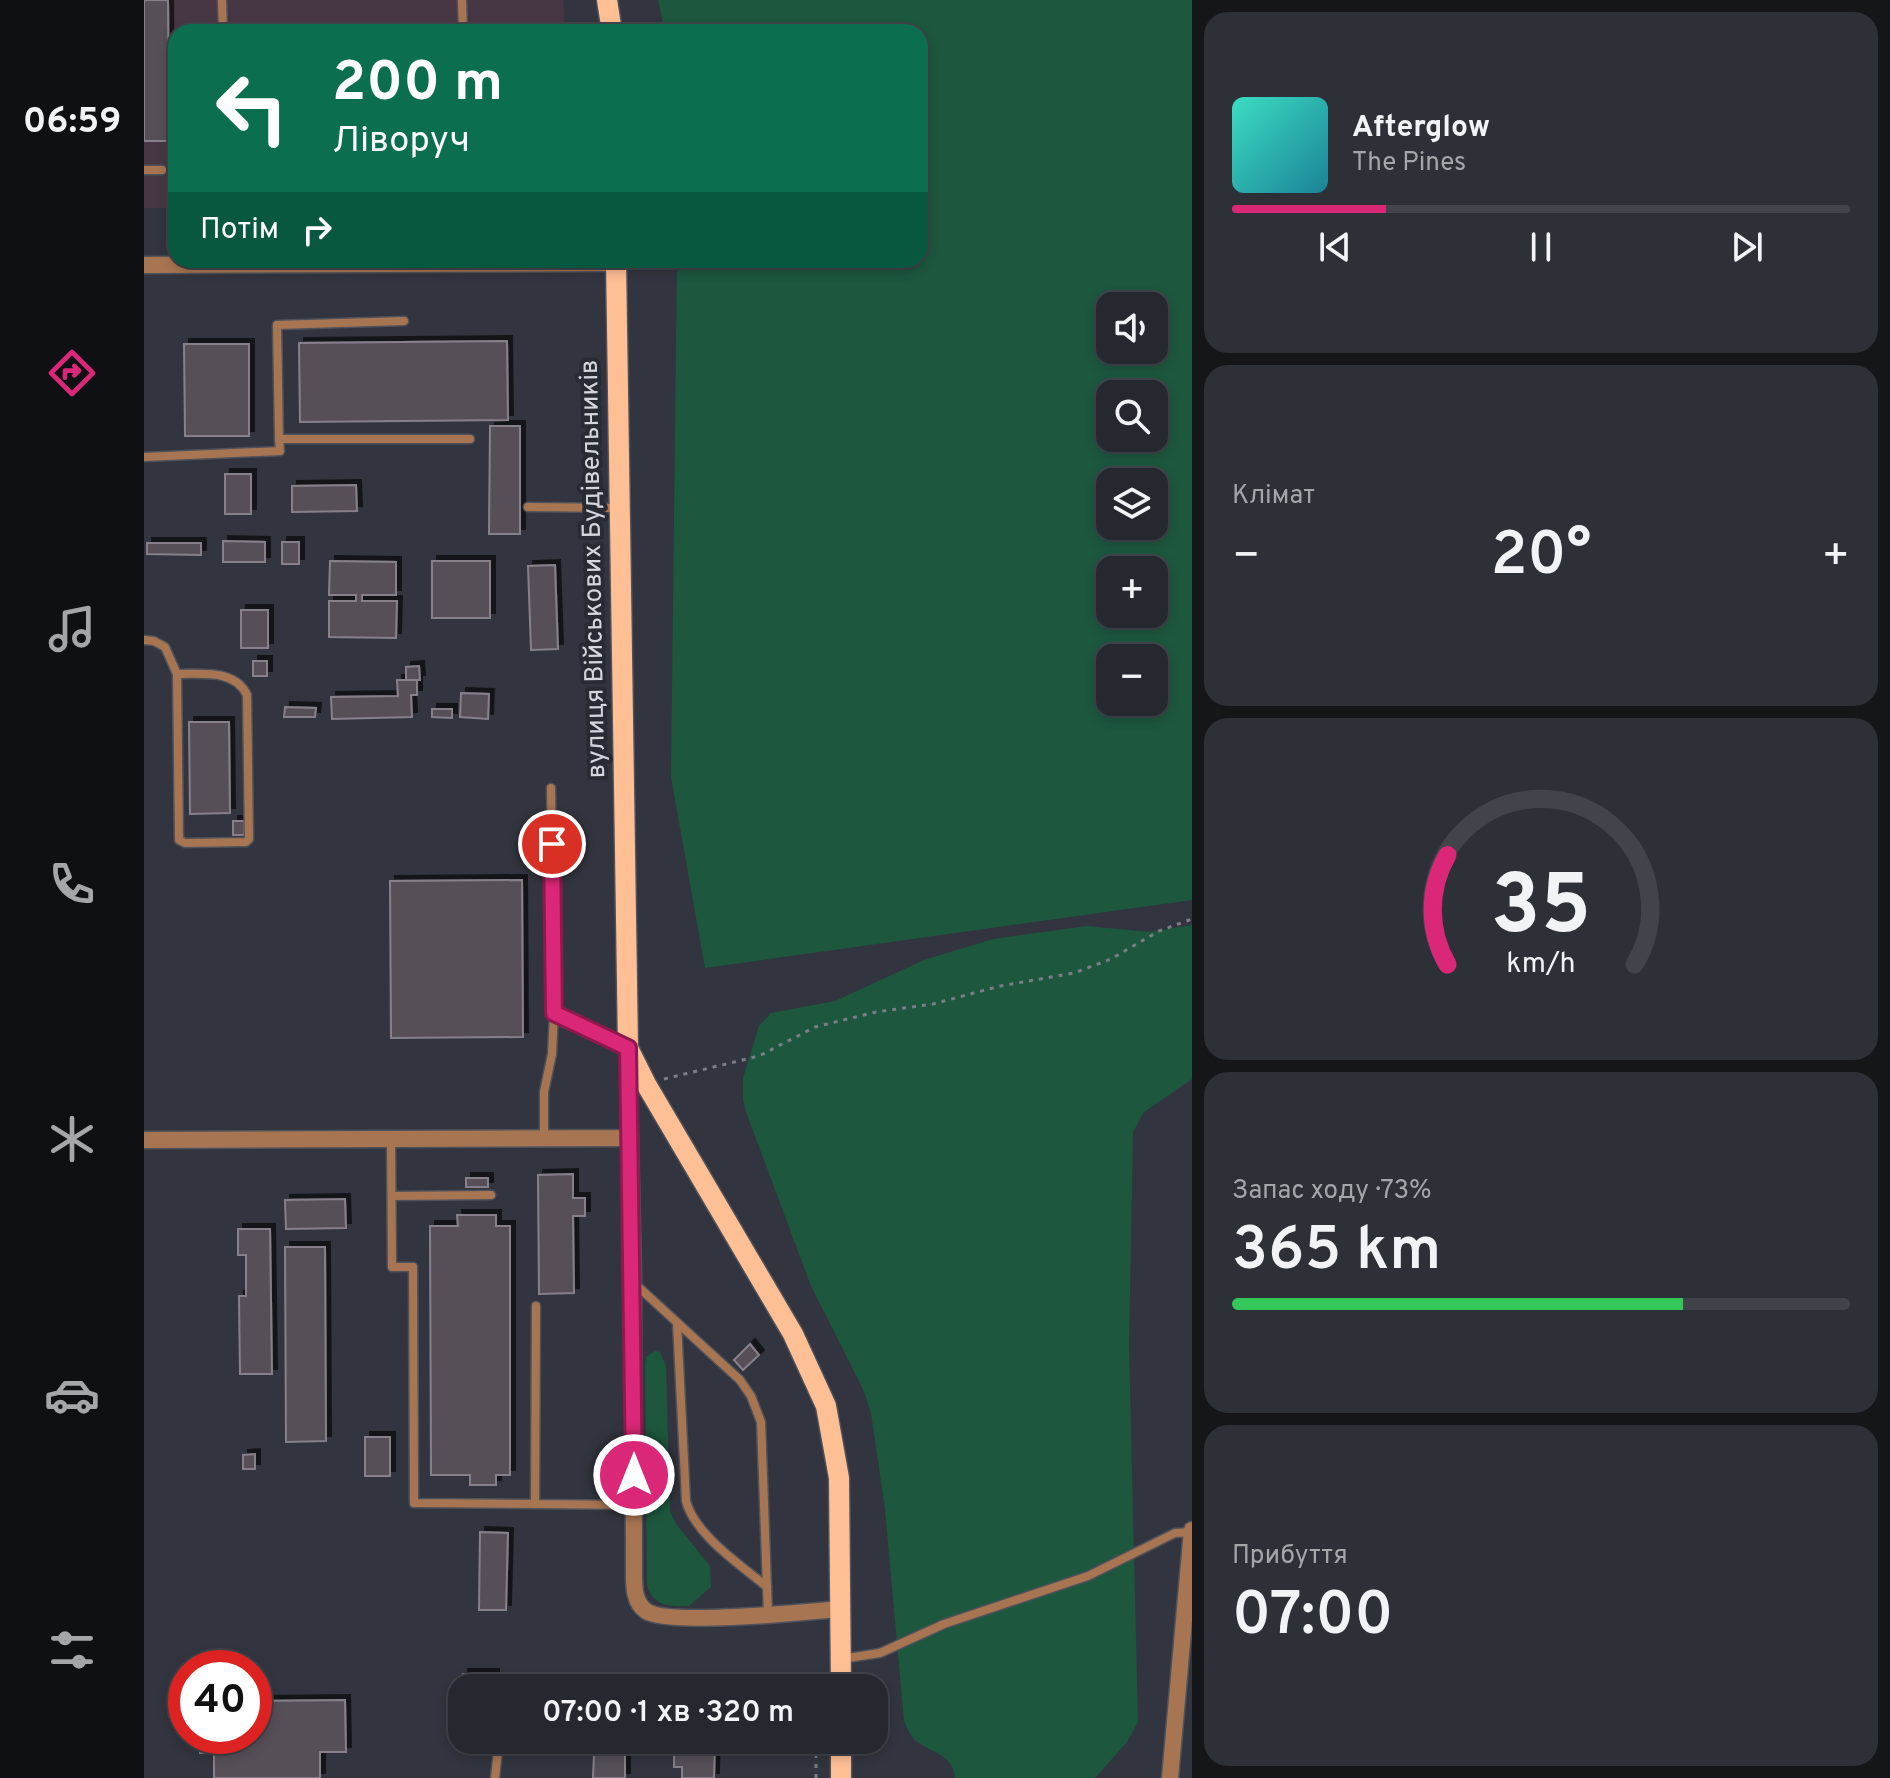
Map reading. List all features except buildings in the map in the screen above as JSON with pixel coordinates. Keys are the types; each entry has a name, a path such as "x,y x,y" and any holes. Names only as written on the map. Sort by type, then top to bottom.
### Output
{"main road":[{"path":"607,0 611,24"},
{"name":"вулиця Військових Будівельників","path":"616,268 628,1048 793,1334 826,1406 839,1478 841,1674"},
{"path":"841,1754 841,1778"}],"street":[{"path":"144,265 168,265"},
{"path":"628,1048 634,1583 637,1598 645,1610 669,1617 840,1609"},
{"path":"144,1140 630,1138"},
{"path":"1170,1778 1186,1665 1192,1531"}],"lane":[{"path":"222,0 223,24"},
{"path":"462,0 463,24"},
{"path":"144,170 162,170"},
{"path":"144,457 280,451 277,325 404,321"},
{"path":"279,439 470,439"},
{"path":"528,507 618,508"},
{"path":"144,640 165,647 177,674 179,840 185,843 246,842 249,839 248,701 245,690 237,682 220,675 177,674"},
{"path":"544,1139 544,1092 552,1054 554,1013 551,788"},
{"path":"554,1013 628,1048"},
{"path":"391,1141 392,1267 413,1267 414,1503 634,1505"},
{"path":"392,1196 491,1195"},
{"path":"633,1282 740,1380 751,1396 761,1422 768,1614"},
{"path":"535,1504 536,1306"},
{"path":"677,1323 689,1511 698,1527 767,1587"},
{"path":"840,1659 880,1653 944,1624 1088,1576 1175,1533 1192,1531"},
{"path":"495,1778 498,1754"}],"path":[{"path":"646,1084 759,1056 815,1027 1074,973 1111,959 1159,931 1192,919"},
{"path":"816,1754 816,1778"}],"shaded area":[{"path":"144,0 563,0 564,24 168,24 168,208 144,208"}],"green space":[{"path":"658,0 1192,0 1192,900 705,968 671,777 677,268 928,268 928,24 663,24"},
{"path":"1192,925 1192,1079 1144,1112 1133,1132 1129,1346 1138,1722 1127,1742 1095,1778 955,1778 951,1764 916,1741 904,1721 885,1509 871,1413 863,1389 811,1286 746,1112 743,1078 759,1026 771,1013 835,1001 924,960 993,939 1087,926 1150,932"},
{"path":"655,1351 660,1352 666,1366 670,1512 710,1566 711,1587 689,1606 662,1604 653,1597 647,1584 645,1364 646,1357"}],"route":[{"path":"552,844 554,1013 628,1048 634,1475"}]}
